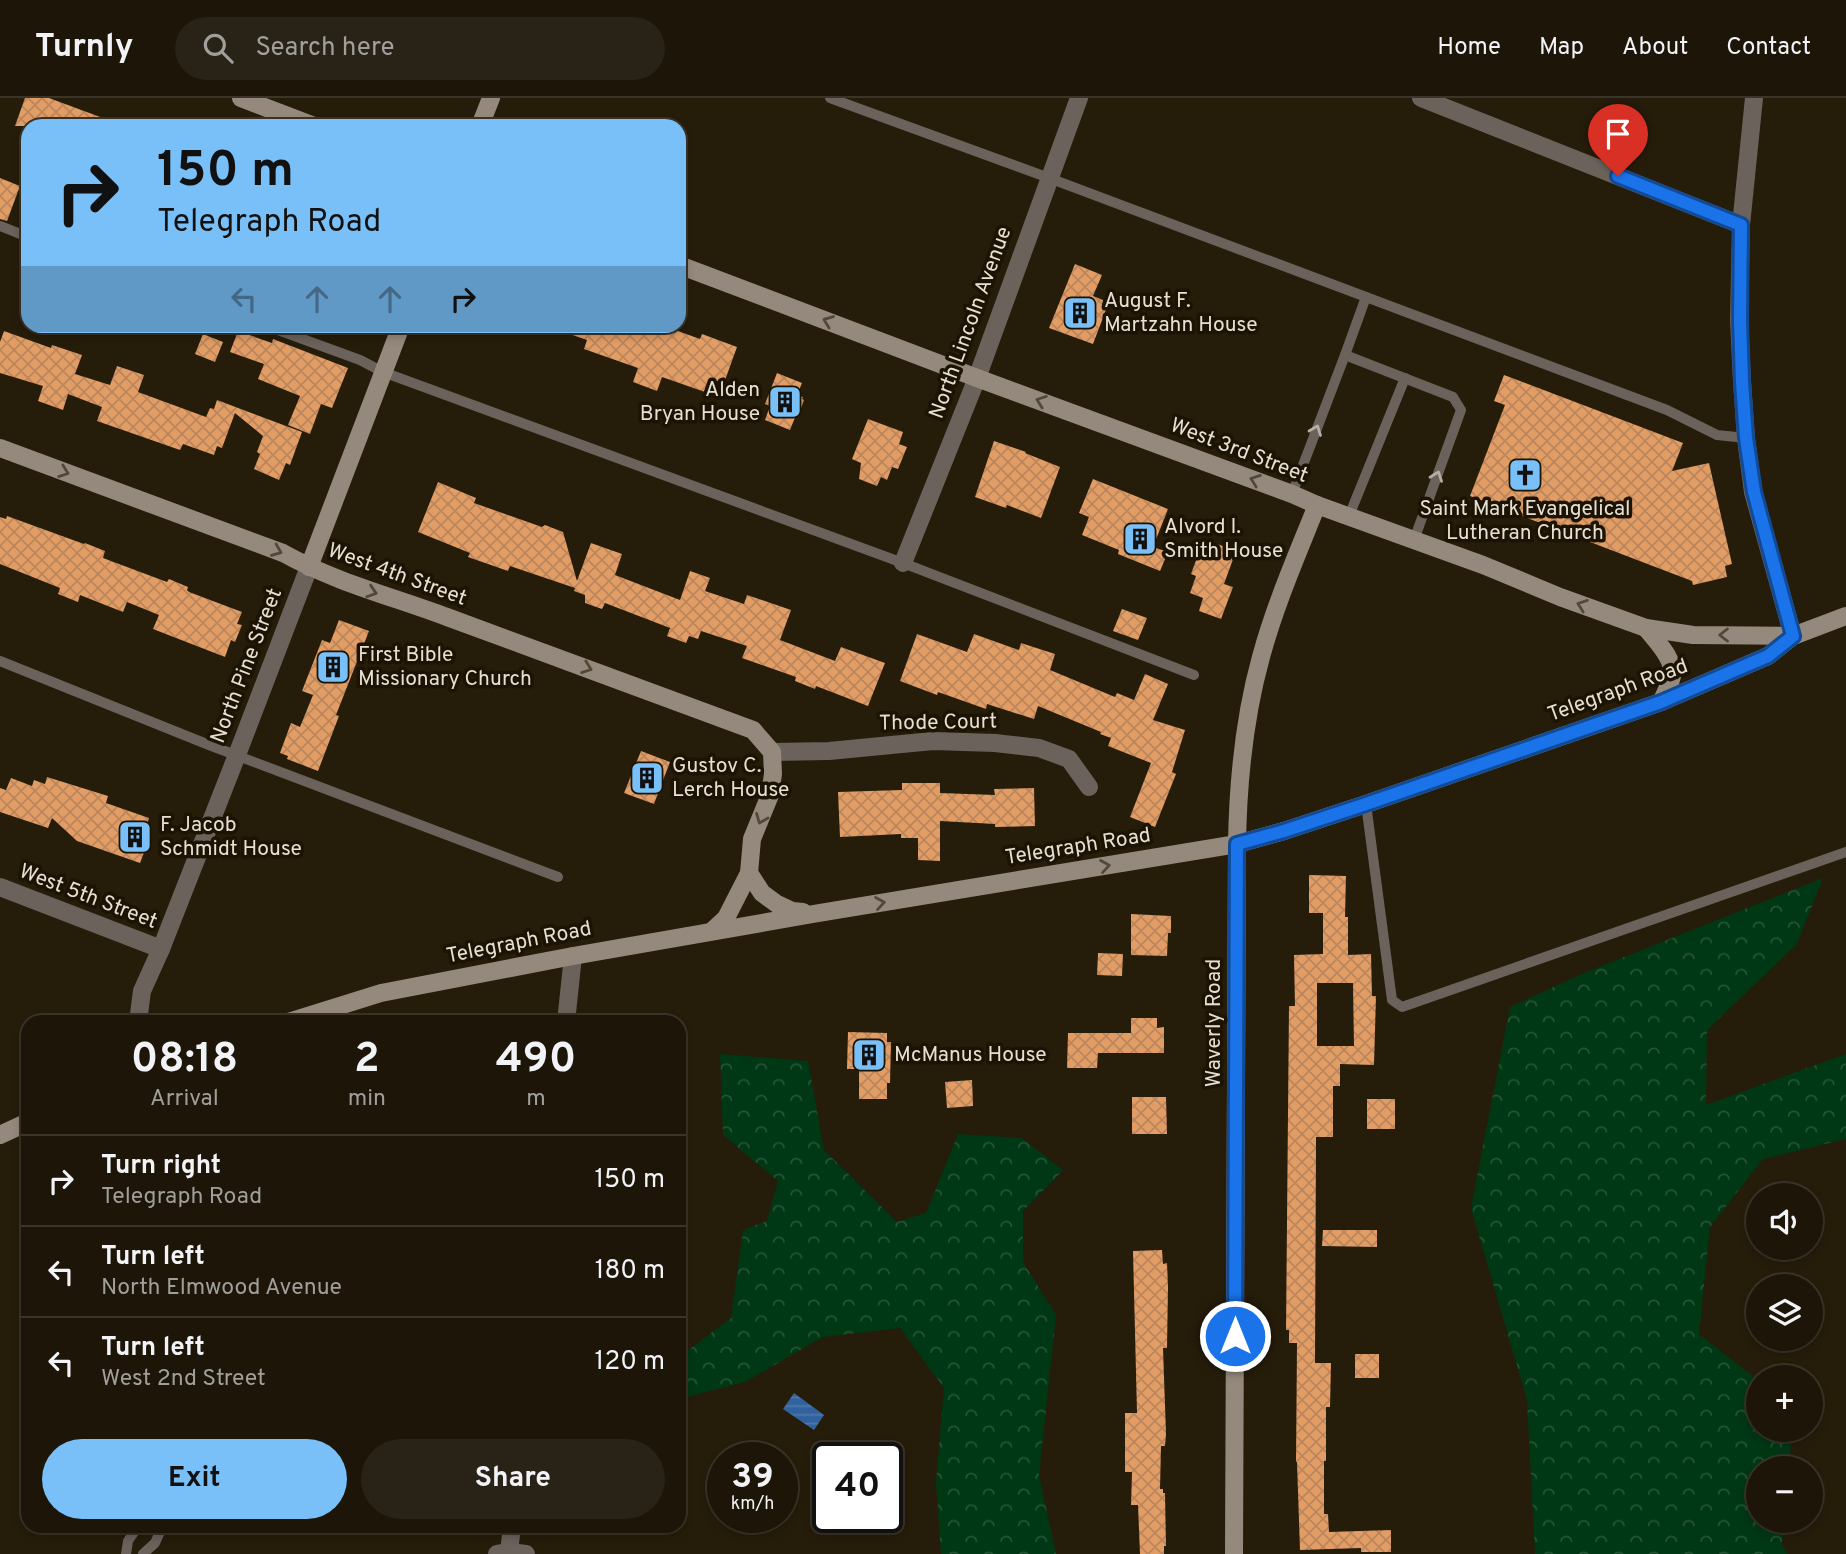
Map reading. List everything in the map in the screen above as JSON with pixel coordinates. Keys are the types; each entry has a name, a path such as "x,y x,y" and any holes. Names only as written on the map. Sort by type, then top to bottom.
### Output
{"street":[{"path":"241,98 296,119"},
{"path":"483,119 491,98"},
{"name":"North Lincoln Avenue","path":"903,563 977,378 1079,98"},
{"path":"1421,98 1741,225"},
{"path":"1754,98 1741,225 1740,320 1746,438 1754,492 1793,636"},
{"name":"West 3rd Street","path":"686,268 1646,628 1693,635 1793,636"},
{"name":"North Pine Street","path":"139,1015 142,991 237,755 398,333"},
{"name":"West 4th Street","path":"0,448 284,553 340,581 435,612 753,730 772,752"},
{"name":"Waverly Road","path":"1234,1554 1237,844 1241,757 1254,684 1275,610 1317,505"},
{"name":"Telegraph Road","path":"310,1015 381,993 573,956 1237,844 1366,804 1661,702 1768,656 1793,636 1846,616"},
{"path":"1646,628 1669,659 1672,668 1672,678 1661,702"},
{"name":"Thode Court","path":"772,752 829,751 933,741 995,743 1039,748 1069,759 1089,787"},
{"path":"712,931 726,918 749,873 752,839 770,795 772,752"},
{"path":"749,873 762,893 777,904 792,911 813,914"},
{"name":"West 5th Street","path":"0,887 160,949"},
{"path":"567,1015 573,956"},
{"path":"0,1135 21,1125"},
{"path":"511,1553 512,1533"}],"lane":[{"path":"830,98 1667,410 1717,435 1746,438"},
{"path":"0,226 21,234"},
{"path":"1292,494 1366,297"},
{"path":"286,333 360,360 383,372 903,563 1194,675"},
{"path":"1345,355 1453,397 1461,410 1413,540"},
{"path":"1349,516 1405,378"},
{"path":"0,661 237,755 558,877"},
{"path":"1366,804 1392,1000 1402,1007 1846,852"},
{"path":"126,1554 128,1541 133,1533"},
{"path":"143,1554 155,1543 160,1533"}],"green space":[{"path":"1823,878 1797,944 1707,1030 1706,1105 1846,1054 1846,1139 1763,1159 1710,1227 1699,1334 1746,1371 1746,1442 1791,1442 1790,1456 1746,1456 1746,1533 1783,1533 1782,1545 1787,1554 1535,1554 1527,1400 1471,1208 1510,1007 1584,973"},
{"path":"720,1054 808,1061 824,1150 897,1222 926,1213 958,1134 1022,1138 1063,1170 1023,1211 1023,1262 1056,1315 1039,1475 1056,1554 941,1554 936,1482 944,1388 900,1328 823,1337 745,1382 686,1397 686,1352 731,1318 743,1230 767,1221 778,1181 723,1135"}],"water":[{"path":"794,1393 824,1415 814,1430 783,1409"}],"building":[{"path":"25,98 49,98 106,119 21,119 21,126 15,126"},
{"path":"0,178 20,186 7,221 0,219"},
{"name":"August F. Martzahn House","path":"1075,264 1102,275 1093,296 1103,300 1102,305 1107,307 1093,344 1049,328"},
{"path":"4,331 51,348 52,345 82,355 75,374 110,385 117,366 144,375 138,392 206,417 210,408 214,409 217,400 302,432 290,465 286,463 279,480 254,469 263,436 235,413 222,448 217,446 214,455 183,444 180,450 97,421 102,407 68,394 63,410 38,401 43,386 0,373 0,342"},
{"path":"237,333 244,333 272,343 273,339 348,368 332,408 321,404 310,434 288,425 300,396 258,379 264,364 230,352"},
{"path":"567,333 683,333 700,339 702,334 737,347 724,383 710,379 705,392 662,377 657,391 633,382 638,368 584,349 587,340"},
{"path":"203,334 223,342 215,362 195,354"},
{"name":"Alden Bryan House","path":"777,373 802,383 797,395 804,400 790,430 765,420 770,406 765,404"},
{"name":"Saint Mark Evangelical Lutheran Church","path":"1504,375 1683,443 1672,471 1709,463 1732,564 1725,566 1727,577 1693,585 1692,581 1470,496 1505,405 1494,401"},
{"path":"868,419 903,432 899,444 907,447 898,469 892,467 887,480 881,477 877,486 859,479 861,463 852,459"},
{"path":"994,441 1060,467 1041,518 975,497"},
{"path":"1093,479 1168,509 1153,547 1168,552 1160,571 1118,554 1119,550 1082,535 1089,517 1079,513"},
{"path":"438,482 476,498 474,503 563,532 577,581 591,543 622,554 615,575 680,600 690,571 710,578 705,591 744,604 747,595 791,610 780,640 835,661 841,647 885,663 868,706 816,686 815,689 795,681 796,677 742,658 747,646 701,631 698,639 689,636 686,643 667,636 670,628 605,603 602,609 585,603 585,595 574,591 575,588 510,566 508,571 468,557 470,553 418,532"},
{"path":"7,516 105,551 103,558 167,582 169,579 188,587 189,592 242,612 237,624 242,625 235,642 231,640 225,657 153,629 159,615 127,602 123,612 80,595 78,602 58,594 60,588 0,564 0,517 6,519"},
{"path":"1204,539 1236,551 1224,584 1233,587 1221,619 1199,611 1203,598 1190,593 1196,576 1191,574"},
{"path":"1122,609 1147,618 1138,640 1113,631"},
{"path":"339,620 369,631 336,715 339,716 318,771 287,759 288,756 280,753 291,723 300,727 313,695 302,691 322,640 330,643"},
{"path":"917,634 967,652 974,634 1019,650 1021,643 1055,654 1050,670 1115,697 1117,693 1134,700 1145,674 1168,684 1153,720 1185,730 1172,772 1176,774 1155,827 1130,817 1151,763 1108,746 1111,738 1100,734 1101,732 1038,706 1034,719 987,704 986,709 900,681"},
{"name":"Gustov C. Lerch House","path":"641,751 670,762 654,804 624,793"},
{"path":"47,777 108,796 106,803 149,818 144,835 150,837 140,863 77,841 52,818 48,828 0,812 0,788 6,790 11,778 32,786 34,780 45,784"},
{"path":"902,783 940,783 940,793 995,795 994,789 1034,788 1035,826 995,827 995,824 940,821 940,861 918,860 918,838 901,838 901,834 840,837 838,792 902,790"},
{"path":"1309,875 1346,876 1348,955 1371,954 1372,996 1376,996 1374,1065 1340,1064 1340,1086 1333,1086 1333,1137 1316,1137 1315,1363 1331,1363 1330,1407 1326,1407 1324,1514 1328,1514 1329,1532 1391,1530 1391,1552 1361,1552 1361,1548 1300,1550 1296,1462 1297,1343 1289,1343 1289,1330 1286,1330 1289,1006 1295,1006 1294,955 1323,954 1323,913 1309,913","holes":["1317,983 1353,983 1354,1046 1317,1046"]},
{"path":"1131,914 1171,916 1167,956 1131,955"},
{"path":"1098,953 1123,954 1122,976 1097,975"},
{"path":"1131,1018 1157,1018 1157,1028 1164,1027 1164,1053 1098,1053 1097,1068 1067,1068 1068,1033 1131,1033"},
{"name":"McManus House","path":"848,1032 887,1033 887,1042 891,1042 887,1099 859,1099 859,1069 847,1069"},
{"path":"972,1080 973,1106 947,1108 945,1082"},
{"path":"1132,1097 1166,1097 1167,1134 1132,1134"},
{"path":"1367,1099 1395,1099 1395,1129 1367,1129"},
{"path":"1323,1230 1377,1230 1377,1247 1322,1246"},
{"path":"1162,1250 1163,1264 1167,1263 1168,1287 1167,1348 1163,1348 1166,1434 1165,1446 1161,1446 1160,1489 1165,1493 1166,1546 1164,1554 1140,1554 1138,1505 1131,1505 1132,1472 1125,1472 1125,1413 1137,1413 1133,1251"},
{"path":"1355,1354 1379,1354 1379,1378 1355,1378"}],"place":[{"name":"August F. Martzahn House","path":"1080,313"},
{"name":"Alden Bryan House","path":"785,402"},
{"name":"Saint Mark Evangelical Lutheran Church","path":"1525,475"},
{"name":"Alvord I. Smith House","path":"1140,539"},
{"name":"First Bible Missionary Church","path":"333,667"},
{"name":"Gustov C. Lerch House","path":"647,778"},
{"name":"F. Jacob Schmidt House","path":"135,837"},
{"name":"McManus House","path":"869,1055"}],"route":[{"path":"1235,1336 1237,844 1366,804 1661,702 1768,656 1793,636 1754,492 1746,438 1740,320 1741,225 1618,176"}]}
